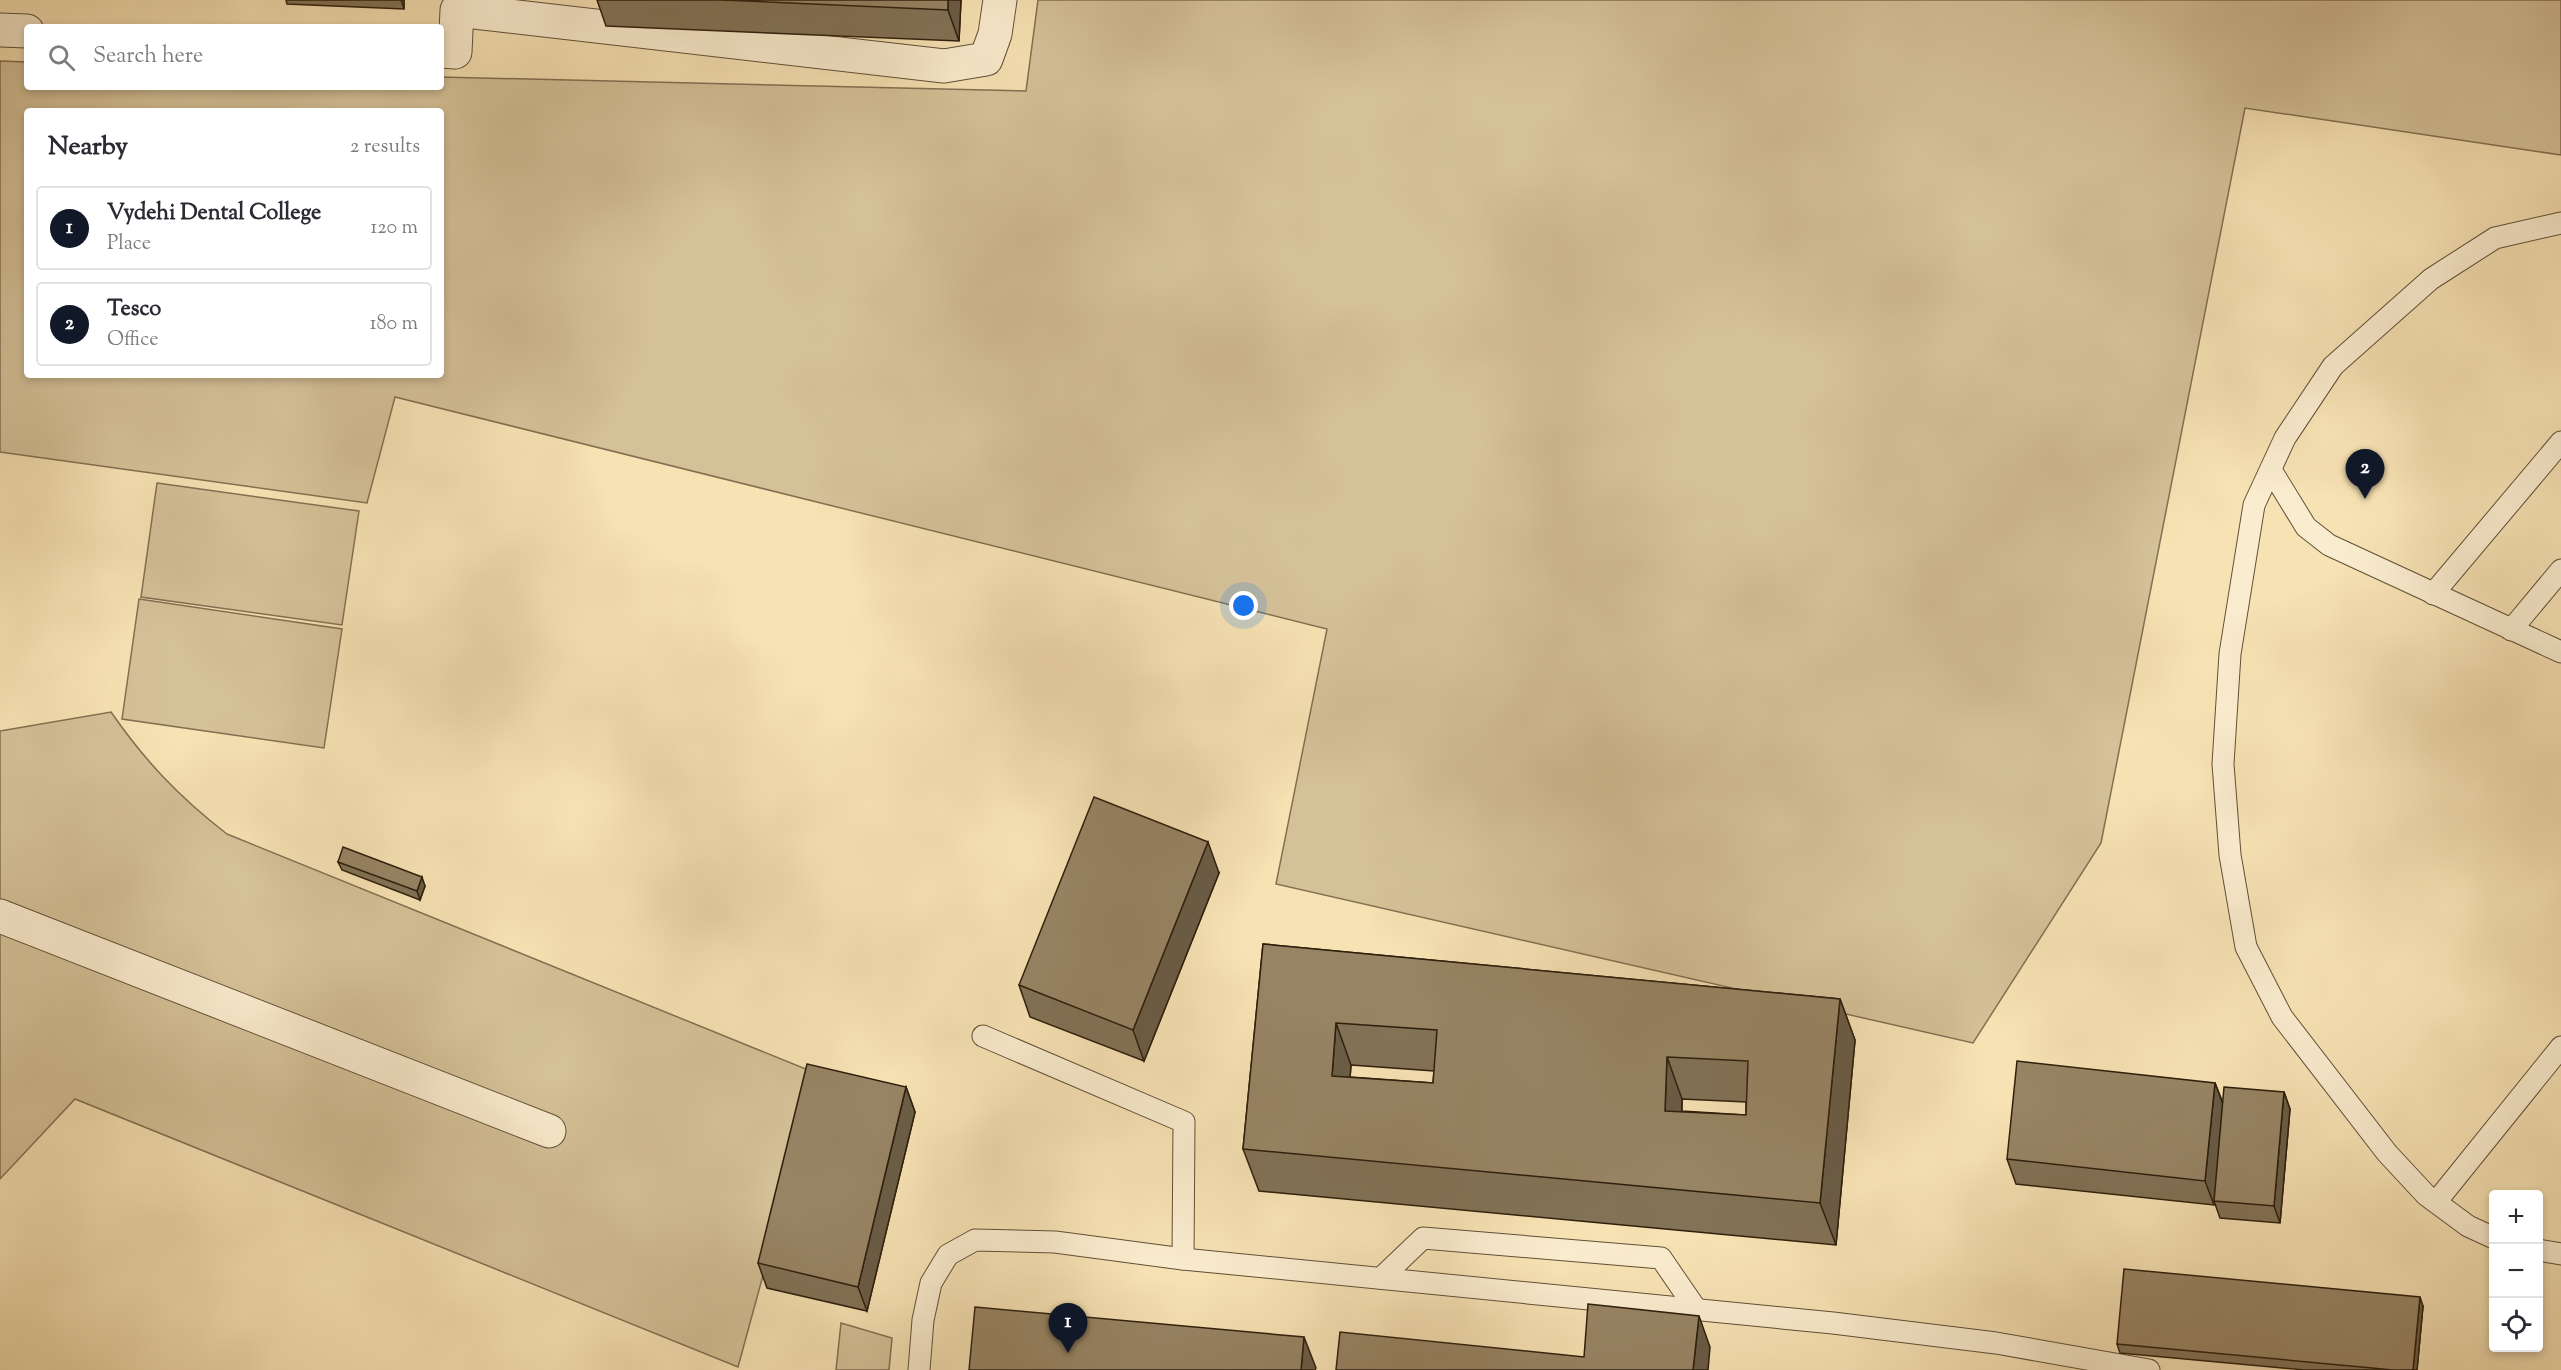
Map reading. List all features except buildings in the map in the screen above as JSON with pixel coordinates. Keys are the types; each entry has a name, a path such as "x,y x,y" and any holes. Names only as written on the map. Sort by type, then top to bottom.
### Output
{"street":[{"path":"444,51 455,52 457,5 944,66 986,59 995,34 1000,0"},
{"path":"0,30 24,31"},
{"path":"0,916 549,1131"}],"lane":[{"path":"2489,1236 2468,1226 2436,1202 2387,1153 2282,1017 2246,946 2230,855 2223,764 2230,654 2254,505 2285,438 2333,366 2431,279 2495,237 2561,223"},
{"path":"2433,594 2561,442"},
{"path":"2271,470 2306,527 2329,545 2561,652"},
{"path":"2511,630 2561,570"},
{"path":"983,1036 1184,1122 1183,1259"},
{"path":"2436,1202 2561,1047"},
{"path":"1381,1278 1423,1238 1661,1258 1696,1309"},
{"path":"919,1370 923,1320 931,1283 948,1255 975,1240 1055,1242 1183,1259 1833,1323 1996,1343 2149,1370"},
{"path":"2543,1251 2561,1254"}],"shaded area":[{"path":"1038,0 2561,0 2561,155 2245,108 2101,843 1973,1043 1276,884 1327,629 395,397 367,503 0,452 0,61 24,62 24,90 444,90 444,77 1026,91"},
{"path":"157,483 359,511 342,625 141,597"},
{"path":"139,599 342,629 324,748 122,719"},
{"path":"111,712 164,778 227,834 818,1074 738,1367 75,1099 0,1179 0,731"},
{"path":"841,1323 892,1338 889,1370 836,1370"}],"place":[{"name":"Tesco","path":"2365,499"},
{"name":"Vydehi Dental College","path":"1068,1353"}]}
